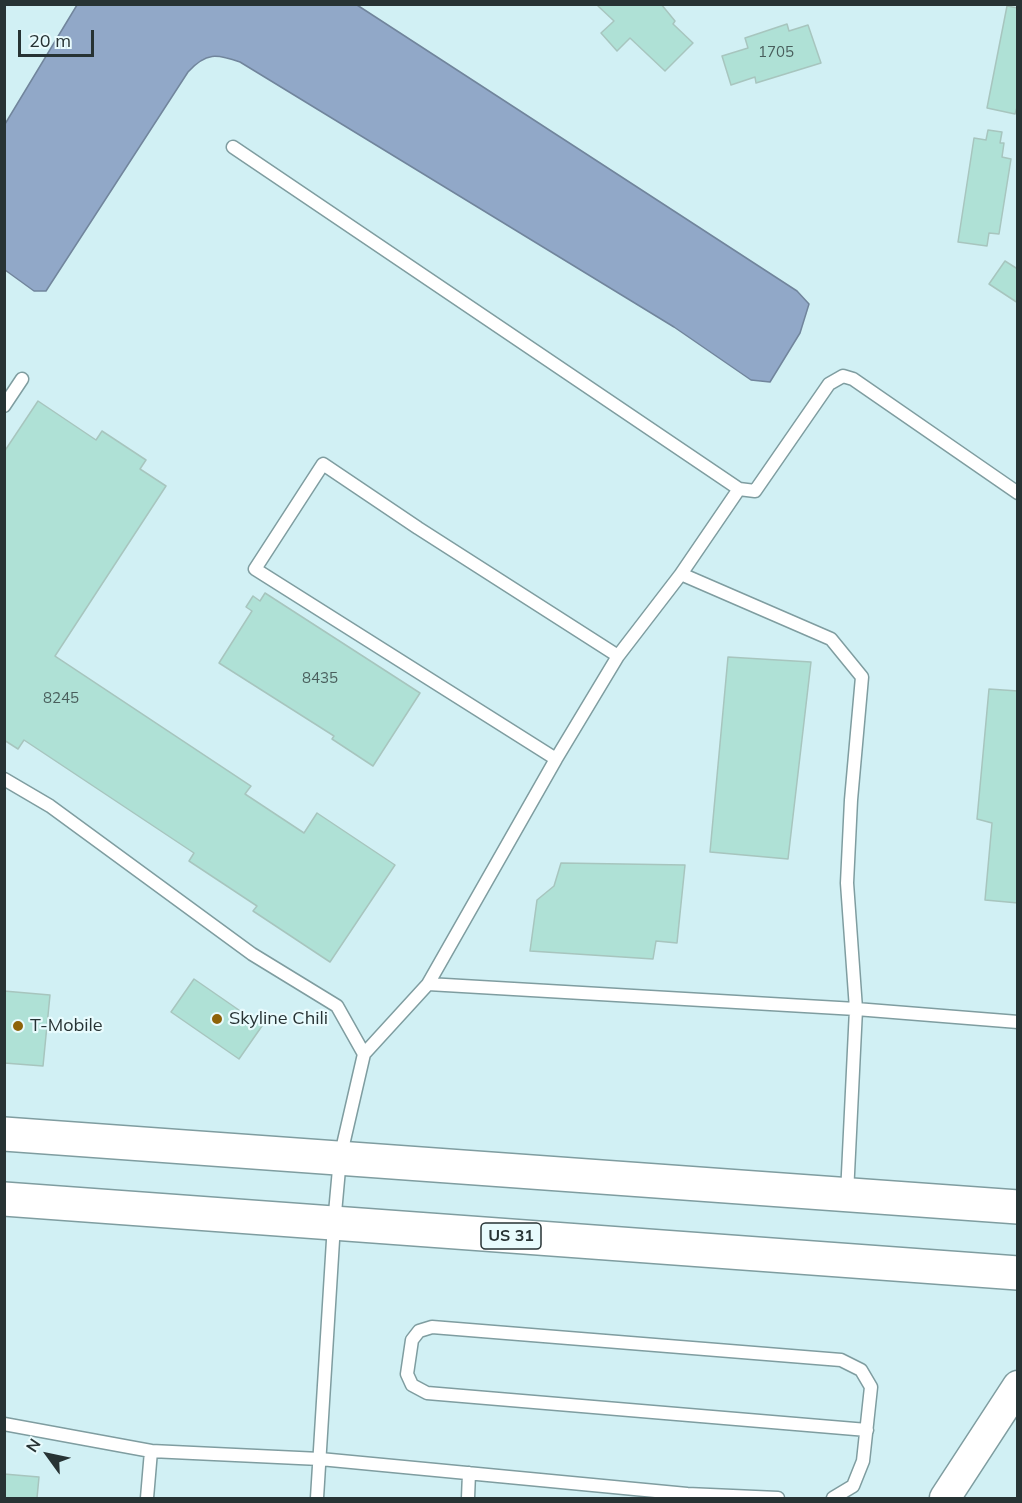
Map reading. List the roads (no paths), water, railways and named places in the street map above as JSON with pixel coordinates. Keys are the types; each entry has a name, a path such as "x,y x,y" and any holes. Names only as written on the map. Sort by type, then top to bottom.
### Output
{"main road":[{"path":"4,1134 1017,1207"},
{"name":"US 31","path":"4,1200 1017,1274"}],"street":[{"path":"945,1498 1017,1386"}],"lane":[{"path":"233,147 739,489 755,491 829,384 843,376 853,379 1017,493"},
{"path":"4,406 22,379"},
{"path":"556,759 255,569 323,464 418,528 618,656"},
{"path":"317,1498 333,1224 340,1158 364,1054 428,984 556,759 618,656 681,574 739,489"},
{"path":"681,574 831,639 862,677 851,800 847,883 856,1009 847,1195"},
{"path":"4,779 50,806 252,954 337,1006 364,1054"},
{"path":"428,984 856,1009 1017,1022"},
{"path":"833,1498 853,1486 863,1461 867,1430 872,1388 861,1370 841,1360 432,1327 419,1331 412,1340 407,1374 412,1384 427,1393 867,1430"},
{"path":"4,1424 151,1451 320,1459 686,1496 778,1498"},
{"path":"147,1498 151,1451"},
{"path":"468,1498 469,1473"}],"water":[{"path":"77,5 357,5 797,291 809,304 800,333 770,382 751,380 674,327 240,62 218,56 200,61 188,72 46,291 34,291 5,270 5,124"}],"place":[{"name":"Skyline Chili","path":"217,1019"},
{"name":"T-Mobile","path":"18,1026"}]}
